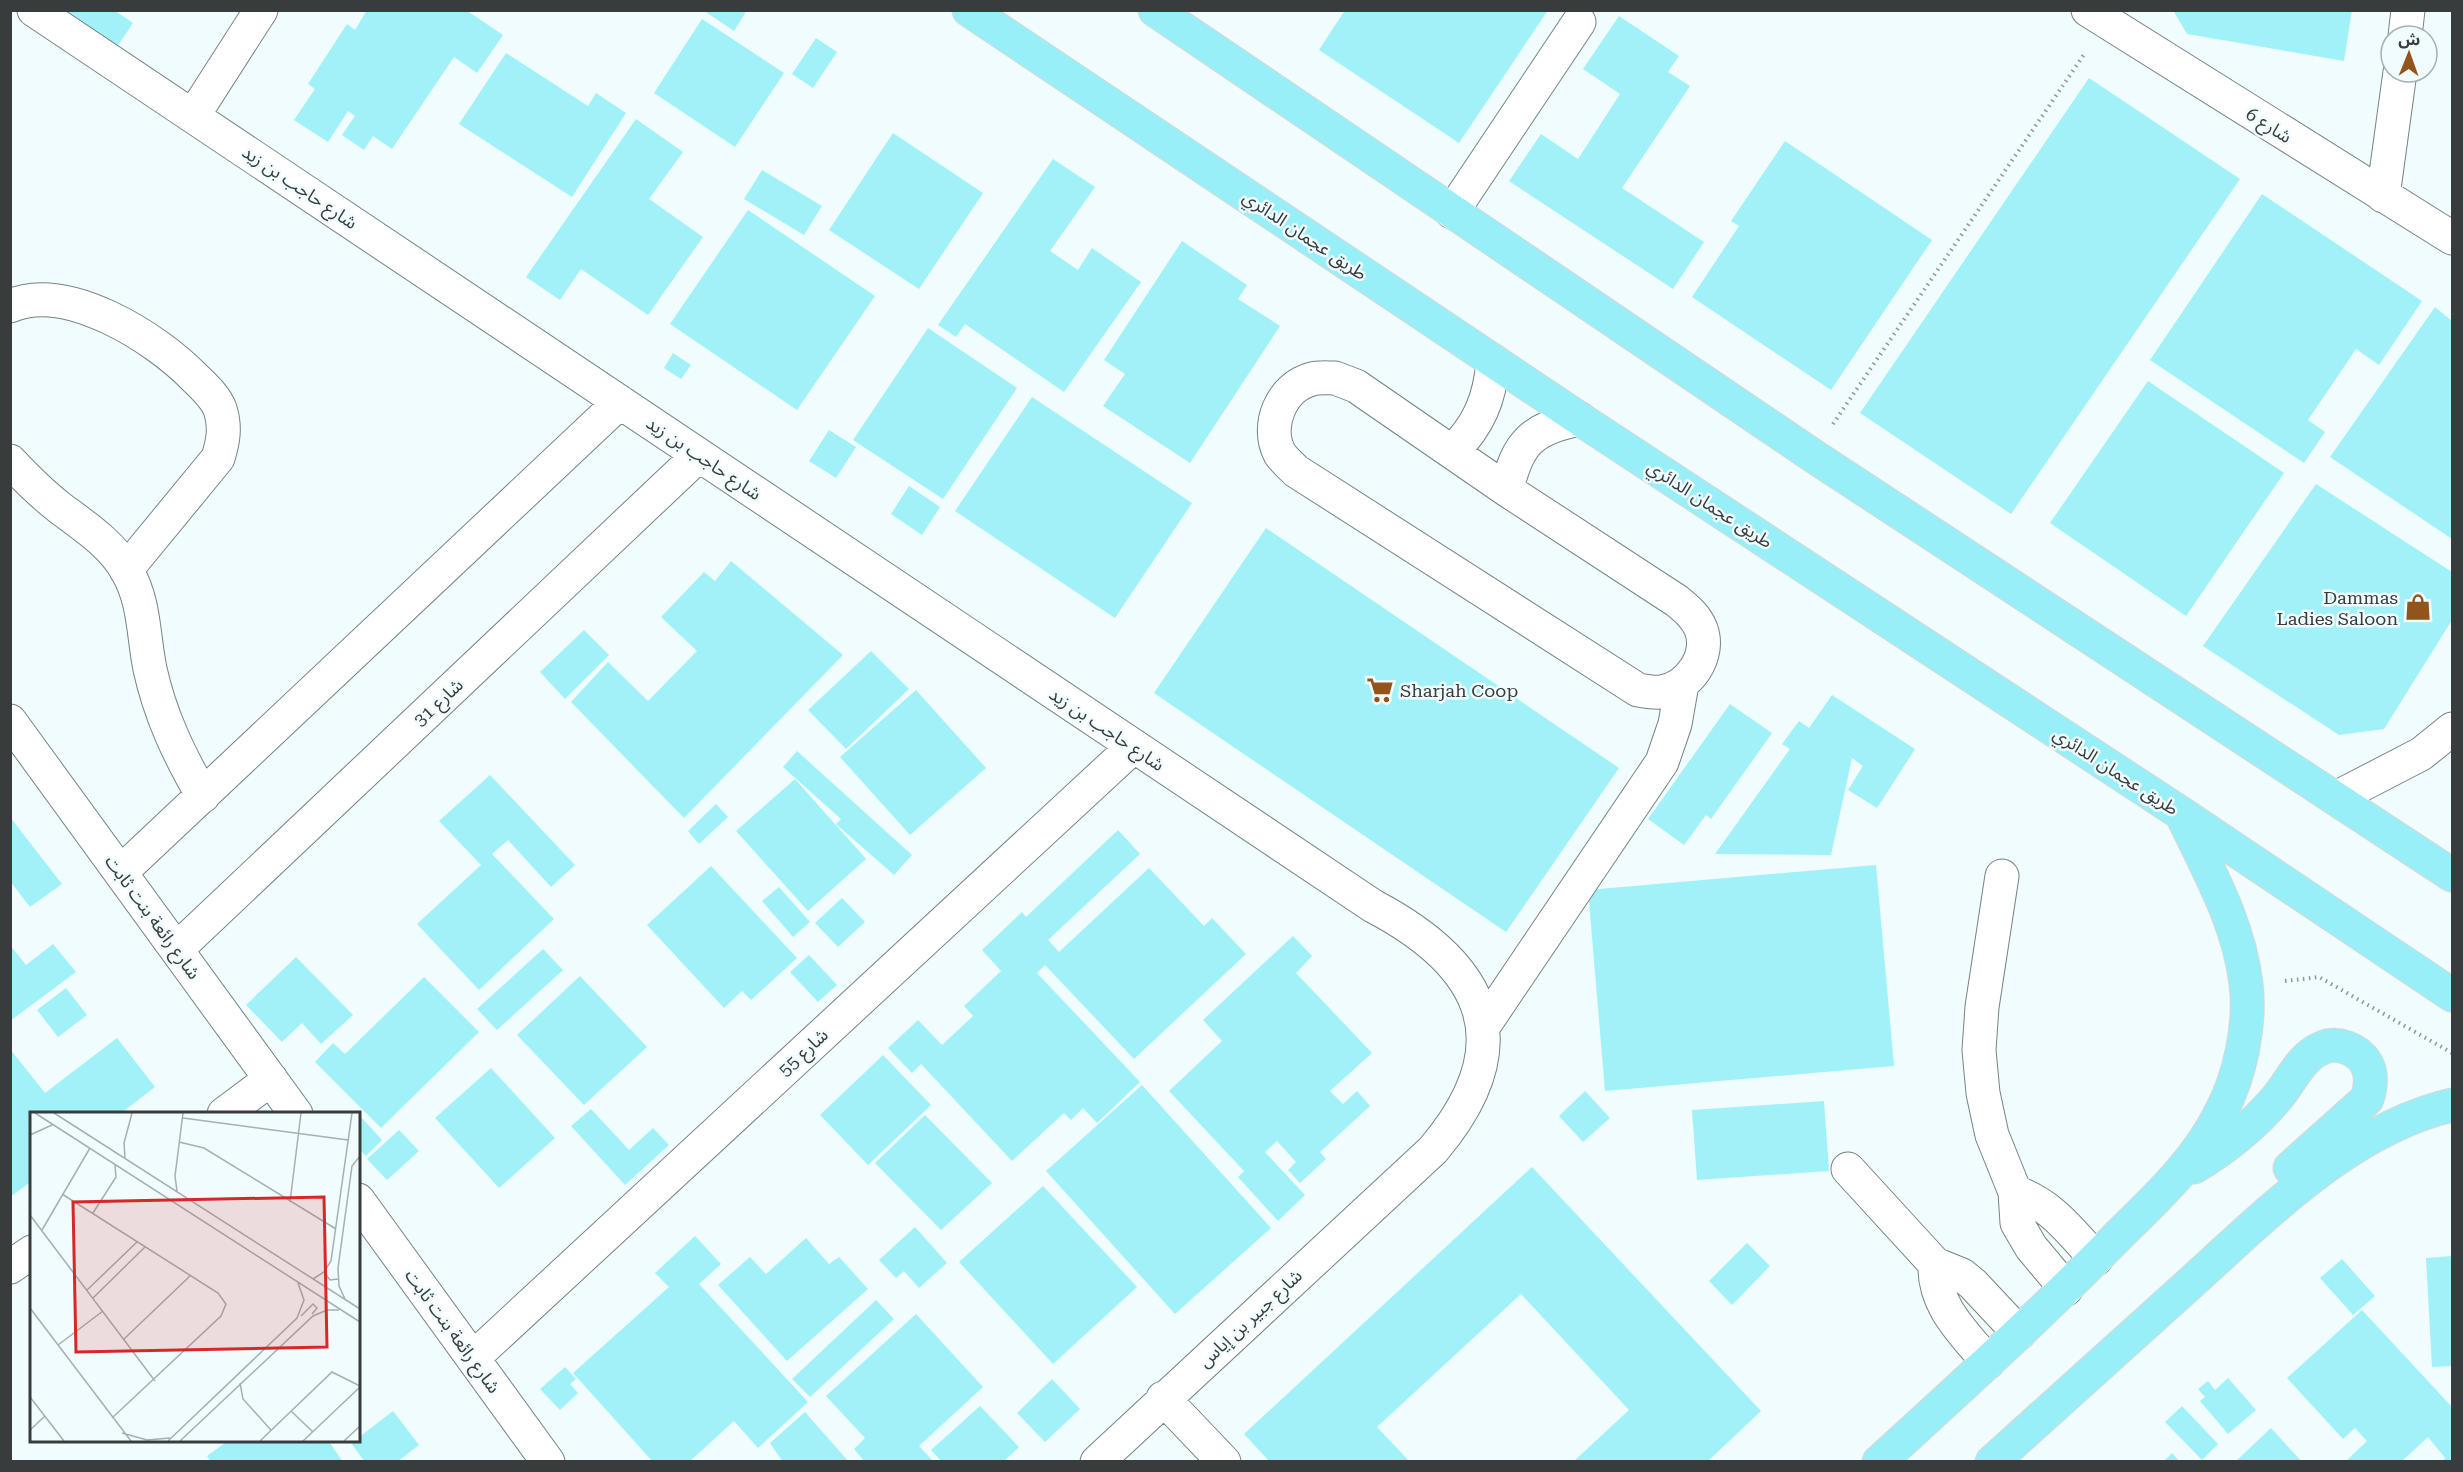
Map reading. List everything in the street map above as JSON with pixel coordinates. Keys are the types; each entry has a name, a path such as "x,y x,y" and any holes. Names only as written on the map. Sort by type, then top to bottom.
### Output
{"main road":[{"name":"طريق عجمان الدائري","path":"969,10 1580,419 2182,814 2452,995"},
{"path":"1155,10 1812,455 2452,875"},
{"path":"1879,1461 2066,1289 2176,1178 2210,1132 2222,1111 2235,1078 2243,1043 2246,985 2236,935 2224,902 2182,814"},
{"path":"2176,1178 2211,1156 2244,1130 2276,1099 2312,1053 2323,1047 2335,1045 2358,1053 2366,1063 2371,1087 2367,1099 2276,1181 2244,1223 2232,1246"},
{"path":"1992,1461 2232,1246 2335,1159 2370,1136 2407,1118 2452,1105"}],"street":[{"name":"شارع حاجب بن زيد","path":"33,10 1374,906"},
{"path":"193,116 261,10"},
{"name":"شارع 6","path":"2115,21 2383,196 2452,238"},
{"path":"1452,212 1579,22"},
{"path":"2383,196 2398,84"},
{"path":"10,306 38,300 59,302 93,311 125,325 178,360 211,394 219,408 223,424 223,441 218,459 126,570"},
{"path":"1452,452 1470,434 1483,411 1491,387 1493,361"},
{"path":"1335,378 1356,387 1507,490 1692,613 1702,632 1703,651 1696,670 1682,684 1661,693 1638,690 1296,471 1280,454 1274,432 1278,409 1291,390 1312,379 1335,378"},
{"path":"121,872 620,402"},
{"path":"1507,490 1513,462 1529,440 1552,424 1580,419"},
{"name":"شارع 31","path":"177,949 699,455"},
{"path":"10,461 33,486 94,534 126,570 142,611 149,665 160,707 183,762 202,796"},
{"path":"1484,1028 1662,762 1675,724 1682,684"},
{"name":"شارع رائعة بنت ثابت","path":"10,721 295,1112"},
{"path":"2336,798 2451,737"},
{"name":"شارع 55","path":"473,1358 1134,746"},
{"path":"2002,876 1982,1007 1979,1050 1983,1093 1992,1135 2015,1192 2014,1208 2024,1236 2066,1289"},
{"name":"شارع جبير بن إياس","path":"1097,1461 1433,1150 1450,1130 1475,1087 1482,1060 1484,1028 1478,1005 1467,983 1449,959 1432,942 1374,906"},
{"name":"شارع جبير بن إياس","path":"1374,906 1394,936 1434,971 1448,991 1461,1029 1459,1080 1404,1175"},
{"path":"225,1112 271,1080"},
{"path":"1848,1169 1935,1264 1955,1271 1973,1284 2019,1333"},
{"path":"2015,1192 2035,1200 2053,1212 2096,1259"},
{"name":"شارع رائعة بنت ثابت","path":"360,1203 548,1461"},
{"path":"10,1267 30,1253"},
{"path":"1935,1264 1934,1279 1943,1307 1988,1362"},
{"path":"1163,1398 1224,1461"}],"path":[{"path":"1812,455 2115,21"},
{"path":"2246,985 2319,977 2452,1053"}],"building":[{"path":"56,10 114,10 133,23 115,50"},
{"path":"367,10 466,10 503,35 477,73 454,57 392,149 373,136 364,150 342,135 355,116 348,111 328,142 294,120 315,89 308,84 347,24 355,30"},
{"path":"703,10 747,10 734,31"},
{"path":"1345,10 1548,10 1459,143 1319,50"},
{"path":"2173,10 2352,10 2344,61 2187,34"},
{"path":"1619,16 1679,56 1668,72 1690,86 1622,188 1704,242 1673,289 1509,181 1541,134 1578,159 1620,94 1583,69"},
{"path":"702,19 784,73 735,147 654,93"},
{"path":"816,38 837,52 813,88 792,74"},
{"path":"506,53 588,106 596,93 626,113 572,197 459,124"},
{"path":"2089,78 2240,179 2011,514 1860,413"},
{"path":"636,119 683,152 649,199 703,237 648,315 581,269 560,300 526,277"},
{"path":"893,133 983,193 919,289 829,230"},
{"path":"1785,141 1932,240 1831,390 1692,297 1739,226 1731,221"},
{"path":"1053,159 1095,187 1050,251 1078,270 1092,248 1141,282 1064,392 965,324 956,337 938,325"},
{"path":"762,170 822,206 804,235 744,199"},
{"path":"2262,194 2422,301 2379,365 2356,349 2308,420 2325,432 2304,463 2150,360"},
{"path":"748,210 875,296 797,410 670,324"},
{"path":"1182,241 1247,285 1238,299 1280,326 1190,463 1103,406 1125,374 1104,360"},
{"path":"2435,307 2452,321 2452,539 2330,457"},
{"path":"928,328 1017,388 943,499 853,440"},
{"path":"673,353 691,365 681,379 664,368"},
{"path":"2148,381 2284,473 2186,616 2050,523"},
{"path":"1032,397 1192,503 1115,618 955,511"},
{"path":"829,430 856,447 836,478 809,461"},
{"path":"2316,484 2452,572 2452,620 2384,729 2339,735 2203,646"},
{"path":"909,486 940,507 922,535 891,514"},
{"path":"1266,528 1619,768 1506,932 1154,693"},
{"path":"731,561 843,655 684,818 571,702 608,662 648,701 697,651 661,617 704,572 715,581"},
{"path":"584,630 609,655 565,699 540,672"},
{"path":"871,651 909,689 846,749 808,710"},
{"path":"916,690 986,768 910,835 840,757"},
{"path":"1832,695 1915,749 1877,808 1848,790 1863,766 1852,758 1831,855 1715,854 1790,749 1782,744 1799,721 1809,728"},
{"path":"1730,704 1772,733 1711,819 1706,815 1684,845 1648,819"},
{"path":"797,751 912,855 894,875 836,824 841,819 783,767"},
{"path":"490,775 575,865 551,887 508,840 492,854 554,919 479,990 417,924 481,865 439,821"},
{"path":"795,779 866,859 808,911 736,831"},
{"path":"716,804 728,817 699,844 688,831"},
{"path":"10,817 62,884 30,907 10,881"},
{"path":"1118,830 1140,854 1048,940 1059,952 1149,868 1204,926 1212,918 1246,954 1134,1059 1045,965 1037,973 1140,1082 1097,1123 1083,1108 1071,1120 1064,1113 1012,1161 921,1064 912,1073 888,1048 918,1020 942,1045 973,1016 964,1006 1001,971 982,950 1022,912 1026,917"},
{"path":"1876,865 1894,1066 1605,1091 1588,890"},
{"path":"711,866 797,958 751,1000 742,991 724,1008 647,925"},
{"path":"779,887 810,922 793,937 762,901"},
{"path":"842,898 865,922 838,947 815,923"},
{"path":"1293,936 1312,956 1296,973 1372,1053 1330,1091 1343,1104 1357,1091 1370,1106 1320,1152 1326,1159 1300,1183 1288,1170 1296,1162 1277,1141 1265,1152 1305,1195 1278,1221 1238,1177 1244,1171 1169,1091 1222,1041 1203,1020"},
{"path":"53,944 76,972 10,1021 10,945 26,965"},
{"path":"543,949 563,970 497,1030 477,1009"},
{"path":"809,955 837,985 818,1002 790,972"},
{"path":"296,957 353,1015 321,1044 302,1023 282,1042 246,1005"},
{"path":"580,976 647,1047 584,1105 517,1035"},
{"path":"424,977 479,1032 381,1128 315,1062 333,1043 345,1054"},
{"path":"66,988 87,1015 58,1037 37,1010"},
{"path":"117,1038 155,1087 123,1112 30,1112 30,1182 10,1197 10,1049 45,1093"},
{"path":"883,1055 931,1105 868,1165 820,1115"},
{"path":"491,1068 555,1138 499,1188 435,1118"},
{"path":"1142,1085 1271,1228 1175,1314 1046,1171"},
{"path":"1585,1091 1610,1118 1583,1142 1559,1116"},
{"path":"1824,1101 1829,1171 1697,1180 1692,1110"},
{"path":"591,1109 629,1150 653,1128 669,1145 625,1185 571,1126"},
{"path":"925,1115 992,1183 941,1230 875,1163"},
{"path":"362,1118 382,1140 366,1156 360,1150 360,1120"},
{"path":"399,1130 419,1151 387,1180 367,1159"},
{"path":"1532,1167 1761,1411 1707,1462 1573,1462 1629,1410 1521,1294 1377,1427 1410,1462 1270,1462 1244,1434"},
{"path":"1043,1186 1137,1287 1053,1364 959,1262"},
{"path":"915,1227 947,1263 919,1288 904,1271 896,1278 879,1260"},
{"path":"695,1236 721,1264 699,1284 808,1402 758,1448 734,1421 689,1462 653,1462 573,1373 669,1287 655,1273"},
{"path":"806,1238 829,1264 839,1257 868,1289 787,1361 718,1285 750,1257 766,1274"},
{"path":"1747,1243 1770,1266 1732,1305 1709,1281"},
{"path":"2452,1256 2452,1366 2432,1367 2426,1258"},
{"path":"2342,1259 2375,1296 2353,1315 2320,1278"},
{"path":"876,1300 894,1319 810,1397 792,1379"},
{"path":"2362,1310 2452,1407 2452,1462 2442,1462 2445,1458 2428,1437 2401,1462 2345,1462 2367,1441 2355,1428 2343,1439 2287,1378"},
{"path":"916,1314 983,1387 919,1446 932,1460 931,1462 865,1462 854,1449 865,1438 826,1396"},
{"path":"565,1367 576,1379 570,1384 578,1393 560,1410 540,1389"},
{"path":"2228,1378 2256,1410 2228,1434 2200,1401 2205,1397 2198,1389 2208,1381 2215,1390"},
{"path":"1052,1379 1080,1409 1045,1442 1017,1413"},
{"path":"980,1406 1019,1447 1003,1462 942,1462 931,1450"},
{"path":"2182,1406 2218,1444 2202,1460 2165,1422"},
{"path":"393,1411 419,1445 397,1462 365,1462 351,1443 360,1442 360,1436"},
{"path":"805,1412 849,1462 783,1462 770,1443"},
{"path":"2271,1428 2302,1462 2235,1462"},
{"path":"226,1442 329,1442 343,1462 211,1462 207,1456"},
{"path":"2172,1453 2180,1462 2163,1462"}],"place":[{"name":"Dammas Ladies Saloon","path":"2418,607"},
{"name":"Sharjah Coop","path":"1380,690"}]}
